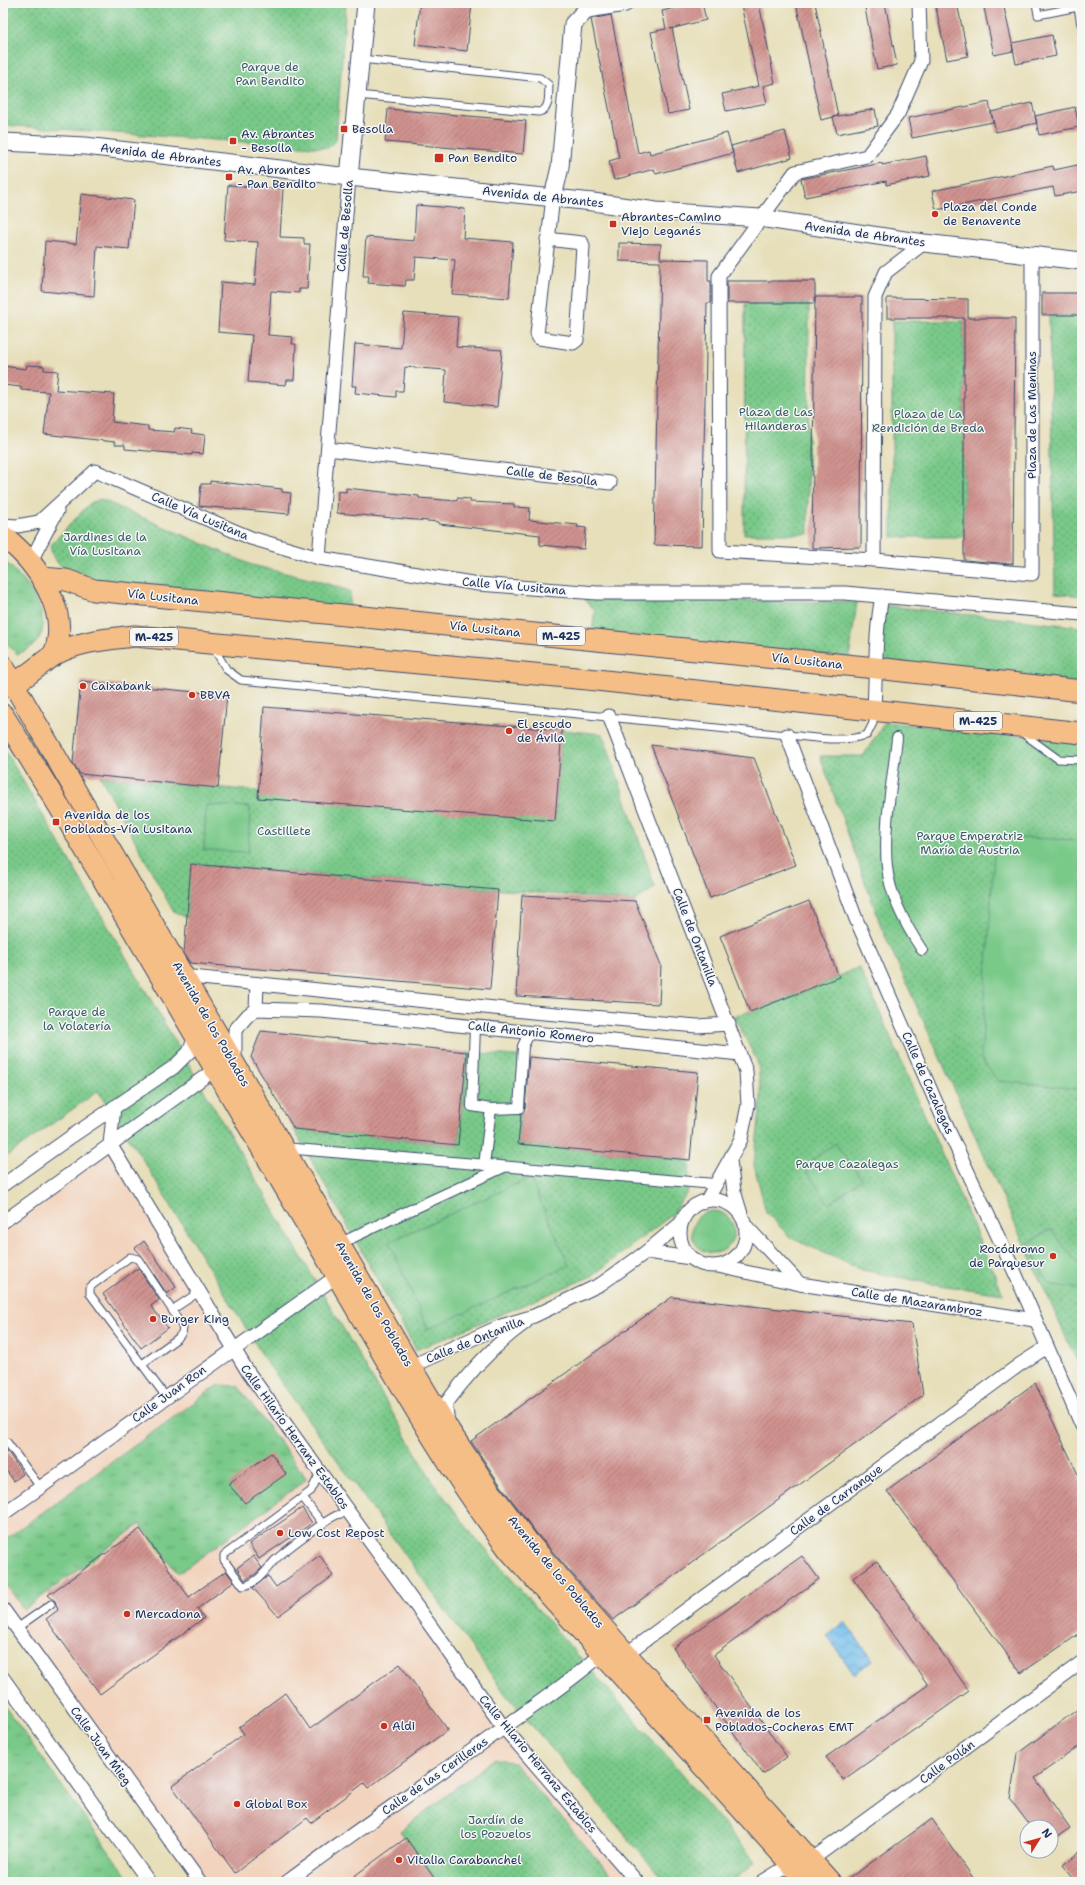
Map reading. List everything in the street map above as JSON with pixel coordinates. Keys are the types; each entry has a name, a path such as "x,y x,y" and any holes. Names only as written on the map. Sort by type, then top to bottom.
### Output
{"main road":[{"path":"3,536 18,547 37,571 58,618 60,636 53,656"},
{"name":"Vía Lusitana","path":"37,571 94,590 876,668 1082,691"},
{"name":"M-425","path":"8,685 53,656 78,645 99,640 135,636 587,679 874,709 1082,733"},
{"name":"Avenida de los Poblados","path":"3,666 8,685 284,1148 339,1244 403,1371 444,1458 475,1506 509,1550 601,1655 802,1873 830,1882"},
{"name":"Avenida de los Poblados","path":"3,715 337,1276 403,1371 450,1432 489,1490 528,1542 626,1654 802,1873"}],"street":[{"name":"Calle de Besolla","path":"319,558 349,177 366,3"},
{"path":"547,239 582,244 584,246 576,340 573,343 539,338 536,334 547,239 553,197 560,166 573,24 587,9 625,3"},
{"path":"919,3 921,61 898,114 867,156 795,172 719,276 720,551 874,560 875,297 886,272 924,243"},
{"name":"Avenida de Abrantes","path":"3,142 85,146 349,177 553,197 656,210 760,218 924,243 1082,261"},
{"name":"Plaza de Las Meninas","path":"874,560 1032,574 1032,256"},
{"name":"Calle de Besolla","path":"328,449 610,483"},
{"name":"Calle Vía Lusitana","path":"3,525 17,526 39,522 63,502 95,471 251,538 319,558 478,584 597,593 845,594 882,596"},
{"name":"Calle Vía Lusitana","path":"37,571 35,553 63,502"},
{"path":"874,709 876,668 875,644 882,596 1082,614"},
{"name":"Calle de Ontanilla","path":"609,716 746,1071 748,1105 741,1139 707,1200"},
{"name":"Calle de Cazalegas","path":"787,735 856,920 946,1125 1082,1426"},
{"path":"897,738 887,830 887,868 899,910 909,930 922,950"},
{"name":"Calle Antonio Romero","path":"182,976 639,1021 697,1026 729,1024"},
{"path":"235,1066 235,1030 248,1015 256,1009 257,984"},
{"name":"Calle Antonio Romero","path":"256,1009 321,1011 740,1054"},
{"path":"475,1026 472,1106 519,1108 524,1046 530,1032"},
{"path":"3,1185 181,1061 189,1052 195,1037"},
{"path":"3,1222 214,1070 221,1042"},
{"path":"110,1144 114,1107"},
{"path":"484,1165 491,1108"},
{"name":"Calle Hilario Herranz Establos","path":"110,1144 233,1349 320,1473 504,1728 637,1882"},
{"path":"284,1148 715,1184"},
{"path":"646,1252 692,1258 709,1266 718,1266 729,1262 740,1251 746,1236 744,1220 734,1191 730,1161"},
{"path":"339,1244 388,1220 506,1167"},
{"path":"692,1258 685,1251 681,1242 681,1224 691,1208 707,1200 726,1202 735,1208 800,1284"},
{"name":"Calle de Ontanilla","path":"403,1371 501,1326 534,1316 601,1284 646,1252 681,1224"},
{"name":"Calle de Mazarambroz","path":"718,1266 800,1284 1035,1320"},
{"name":"Calle Juan Ron","path":"3,1514 337,1276"},
{"name":"Calle de Ontanilla","path":"450,1432 445,1405 464,1377 505,1337 534,1316"},
{"name":"Calle de Carranque","path":"626,1654 1019,1365 1046,1348"},
{"name":"Calle Juan Mieg","path":"3,1609 200,1882"},
{"name":"Calle de las Cerilleras","path":"287,1882 344,1838 504,1728 576,1676 601,1655"},
{"name":"Calle Polán","path":"762,1882 802,1873 1082,1662"},
{"path":"3,1678 149,1882"}],"lane":[{"path":"1036,3 1038,15 1078,7 1082,31"},
{"path":"357,95 539,112 544,111 548,107 549,85 540,78 361,59"},
{"path":"209,642 227,670 241,680 844,740 867,735 873,723 874,709"},
{"path":"1011,725 1058,759 1082,760"},
{"path":"142,1364 178,1338 182,1333 183,1328 138,1259 130,1257 90,1286 90,1294 166,1397"},
{"path":"172,1310 199,1292"},
{"path":"7,1442 40,1487"},
{"path":"320,1473 315,1486 303,1498 224,1554 224,1560 243,1586 249,1585 268,1570 276,1560 323,1524 336,1515 349,1512"},
{"path":"303,1498 323,1524"},
{"path":"17,1628 51,1604"}],"shaded area":[{"path":"110,1144 199,1292 487,1705 637,1882 200,1882 3,1609 3,1222"}],"green space":[{"name":"Parque de Pan Bendito","path":"3,3 346,3 336,140 328,148 3,125"},
{"name":"Plaza de Las Hilanderas","path":"745,304 809,304 808,534 744,534"},
{"path":"1049,315 1082,316 1082,596 1055,593"},
{"name":"Plaza de La Rendición de Breda","path":"892,321 964,321 964,537 892,537"},
{"name":"Jardines de la Vía Lusitana","path":"100,499 252,565 318,581 350,591 350,610 86,581 68,571 58,563 51,552 51,545 89,504"},
{"path":"3,560 14,570 33,595 40,609 43,623 41,635 32,646 17,654 10,647 3,635"},
{"path":"584,599 857,602 849,658 592,631 595,610"},
{"path":"880,605 1082,627 1082,683 877,661"},
{"name":"Parque Emperatriz María de Austria","path":"885,722 1082,742 1082,1373 882,929 820,756 863,756"},
{"name":"Castillete","path":"562,730 603,734 655,887 635,901 192,864 187,918 173,911 100,776 555,820"},
{"name":"Parque de la Volatería","path":"3,747 433,1482 472,1534 676,1767 755,1861 734,1882 665,1882 506,1695 266,1361 143,1160 98,1091 3,1159"},
{"path":"206,805 250,807 248,852 204,850"},
{"path":"995,837 1082,840 1082,1089 998,1081 981,1059"},
{"name":"Parque Cazalegas","path":"859,967 1003,1294 933,1284 862,1270 791,1238 766,1212 754,1165 761,1101 758,1063 734,1016 798,994"},
{"path":"467,1052 526,1057 518,1144 690,1160 688,1191 673,1214 592,1276 416,1350 294,1129 458,1145"},
{"path":"835,1143 862,1179 829,1204 804,1167"},
{"path":"530,1178 569,1265 428,1329 389,1242"},
{"path":"713,1211 728,1217 734,1232 728,1247 713,1253 698,1247 692,1232 698,1217"},
{"name":"Rocódromo de Parquesur","path":"1051,1229 1082,1269 1082,1289 1048,1284 1028,1243"},
{"path":"218,1385 238,1386 307,1479 178,1574 140,1524 24,1610 3,1580 3,1541"},
{"path":"3,1704 131,1882 3,1882"},
{"name":"Jardín de los Pozuelos","path":"495,1758 514,1763 617,1882 437,1882 400,1831"}],"water":[{"path":"845,1622 873,1660 854,1674 827,1636"}],"building":[{"path":"420,3 472,3 467,51 415,45"},
{"path":"695,3 702,3 706,20 672,28 689,110 668,114 651,32 666,29 662,11"},
{"path":"759,3 775,83 763,86 767,103 726,111 722,94 759,86 741,5"},
{"path":"796,3 815,3 838,116 821,120"},
{"path":"864,3 885,3 897,65 877,69"},
{"path":"935,3 957,3 968,56 947,60"},
{"path":"983,3 1003,3 1012,43 1052,35 1056,56 1016,64 1012,44 1013,51 994,55"},
{"path":"611,15 638,153 649,150 650,154 727,133 733,153 656,174 654,169 614,180 609,161 619,158 591,19"},
{"path":"989,102 993,122 912,138 908,118"},
{"path":"1032,103 1037,123 996,132 991,112"},
{"path":"1075,107 1079,127 1039,135 1035,116"},
{"path":"388,109 526,121 523,154 385,142"},
{"path":"875,109 878,126 837,134 833,117"},
{"path":"785,131 792,158 738,173 731,146"},
{"path":"926,156 930,176 886,185 886,181 805,197 801,179"},
{"path":"1082,164 1082,191 1055,196 1053,187 936,210 932,191 1053,166 1054,170"},
{"path":"228,185 283,189 280,237 304,238 304,244 310,244 307,289 299,289 299,293 271,291 268,335 293,337 292,344 296,344 294,380 287,380 286,385 248,382 252,335 218,332 221,282 255,285 258,242 224,240"},
{"path":"81,194 134,200 129,249 97,246 94,296 42,291 45,241 76,244"},
{"path":"416,205 465,209 463,238 513,242 509,298 452,294 455,260 416,257 414,280 406,280 405,286 368,283 369,276 363,276 366,237 414,241"},
{"path":"619,243 661,244 660,259 708,260 708,281 711,281 711,303 707,303 702,546 654,545 660,262 619,261"},
{"path":"727,281 815,281 815,303 727,303"},
{"path":"1042,293 1082,293 1082,315 1042,315"},
{"path":"815,297 862,297 861,547 812,548"},
{"path":"887,298 968,299 968,318 1015,318 1013,564 964,560 964,318 887,318"},
{"path":"404,313 458,317 456,347 502,350 497,407 444,402 446,370 405,367 403,391 396,391 396,397 355,393 356,386 352,386 355,344 401,348"},
{"path":"27,365 44,366 44,370 58,371 56,390 114,394 112,422 148,426 148,430 174,432 175,428 192,430 191,433 205,435 203,454 192,453 192,455 125,449 125,445 115,445 115,442 44,434 49,392 21,390 21,387 3,385 3,366 26,369"},
{"path":"210,481 282,489 282,492 291,493 289,514 199,506 201,484 210,484"},
{"path":"346,488 419,496 419,498 457,501 457,498 470,499 470,502 514,504 514,507 530,508 529,520 578,525 577,527 586,528 584,549 540,545 540,535 439,524 439,522 337,513 338,491 346,492"},
{"path":"81,681 227,695 218,788 80,774 73,763"},
{"path":"264,707 562,730 555,821 258,798"},
{"path":"651,745 754,758 796,865 710,898"},
{"path":"191,864 498,890 490,989 190,963 184,954"},
{"path":"522,895 635,901 661,965 659,1004 516,996"},
{"path":"809,901 839,977 750,1012 720,936"},
{"path":"261,1031 467,1052 458,1145 294,1129 251,1057"},
{"path":"529,1057 698,1072 690,1160 518,1144 521,1114 525,1108"},
{"path":"144,1241 176,1287 167,1294 135,1248"},
{"path":"138,1268 159,1300 151,1306 168,1328 141,1348 103,1294"},
{"path":"672,1297 912,1324 923,1395 613,1620 537,1534 499,1483 471,1441"},
{"path":"1035,1383 1082,1483 1082,1632 1021,1673 887,1491"},
{"path":"3,1445 23,1474 14,1481 3,1466"},
{"path":"271,1453 286,1474 245,1503 228,1484"},
{"name":"Low Cost Repost","path":"302,1508 312,1523 259,1559 249,1544"},
{"name":"Mercadona","path":"140,1529 189,1597 226,1571 234,1581 197,1609 204,1618 100,1694 46,1619 58,1610 55,1601 48,1595"},
{"path":"320,1555 333,1576 278,1616 253,1588 268,1576 276,1587"},
{"path":"253,1556 262,1568 245,1580 237,1568"},
{"path":"802,1556 819,1579 714,1655 787,1757 763,1774 673,1648"},
{"path":"877,1561 969,1691 843,1780 826,1757 928,1685 853,1578"},
{"path":"400,1664 448,1730 368,1788 364,1783 311,1823 307,1818 235,1873 172,1786 244,1734 239,1727 285,1693 310,1729"},
{"path":"1082,1706 1082,1744 1035,1778 1070,1828 1059,1836 1059,1819 1025,1819 1010,1799 1017,1754"},
{"path":"932,1819 976,1882 844,1882"},
{"name":"Vitalia Carabanchel","path":"406,1838 437,1882 346,1882"},
{"path":"1082,1850 1082,1882 1076,1882 1063,1865"}],"place":[{"name":"Besolla","path":"344,129"},
{"name":"Av. Abrantes - Besolla","path":"233,141"},
{"name":"Pan Bendito","path":"439,158"},
{"name":"Av. Abrantes - Pan Bendito","path":"229,177"},
{"name":"Plaza del Conde de Benavente","path":"935,214"},
{"name":"Abrantes-Camino Viejo Leganés","path":"613,224"},
{"name":"Caixabank","path":"83,686"},
{"name":"BBVA","path":"192,695"},
{"name":"El escudo de Ávila","path":"509,731"},
{"name":"Avenida de los Poblados-Vía Lusitana","path":"56,822"},
{"name":"Rocódromo de Parquesur","path":"1053,1256"},
{"name":"Burger King","path":"153,1319"},
{"name":"Low Cost Repost","path":"280,1533"},
{"name":"Mercadona","path":"127,1614"},
{"name":"Avenida de los Poblados-Cocheras EMT","path":"707,1720"},
{"name":"Aldi","path":"384,1726"},
{"name":"Global Box","path":"237,1804"},
{"name":"Vitalia Carabanchel","path":"399,1860"}]}
